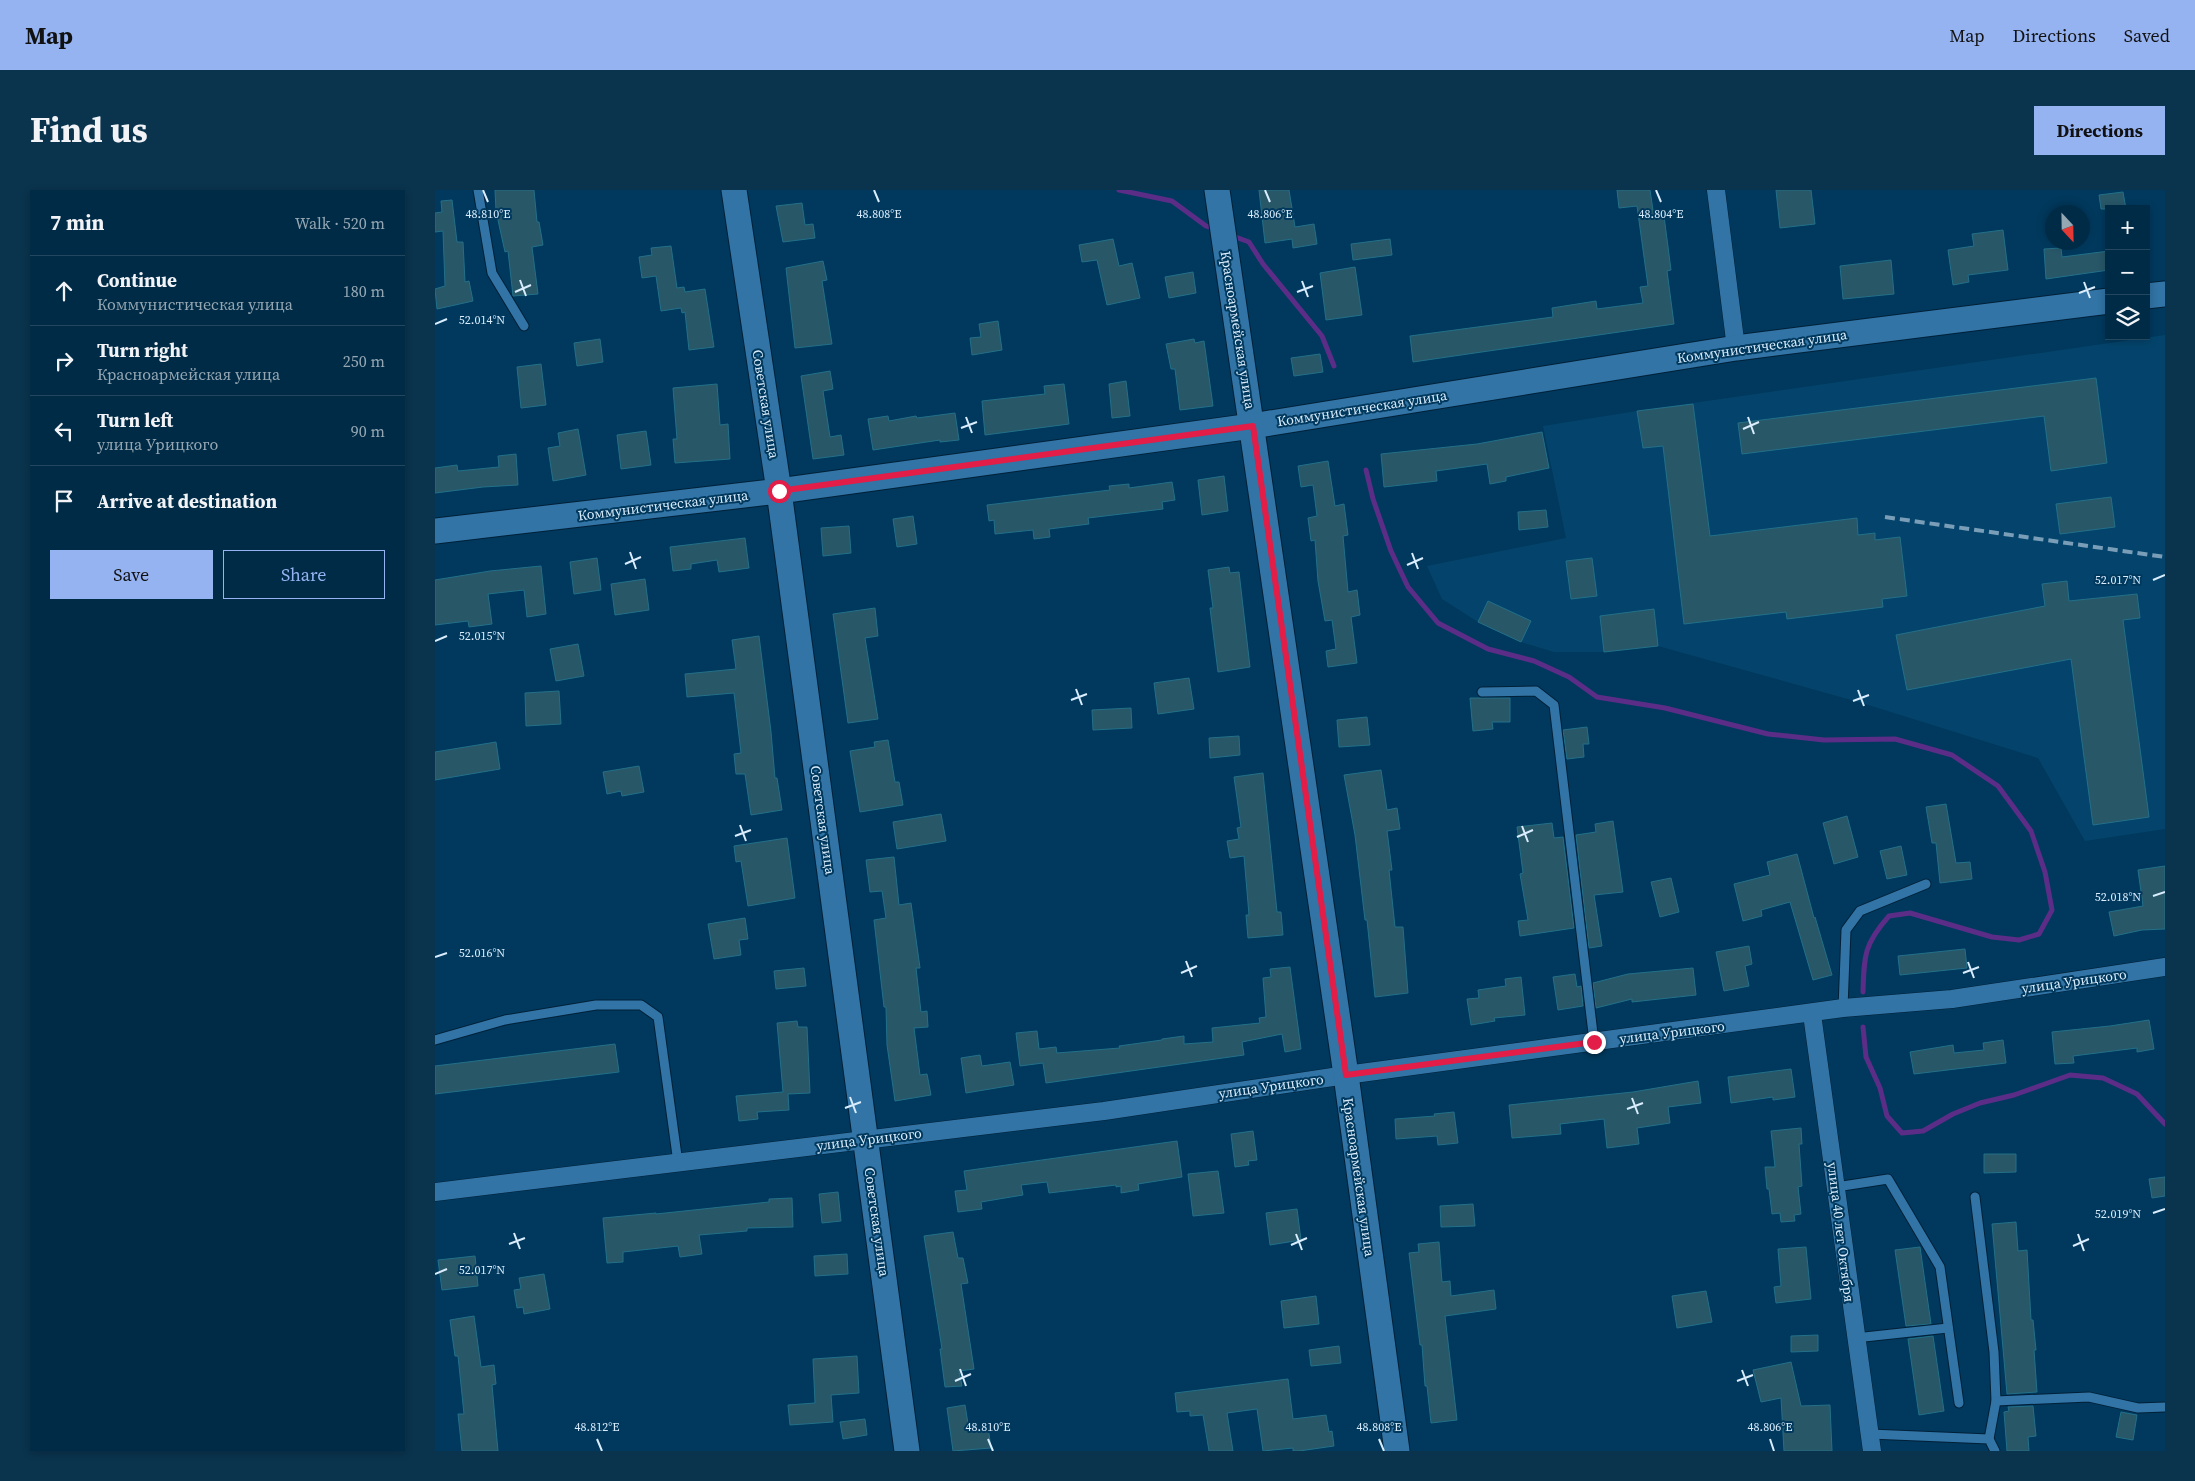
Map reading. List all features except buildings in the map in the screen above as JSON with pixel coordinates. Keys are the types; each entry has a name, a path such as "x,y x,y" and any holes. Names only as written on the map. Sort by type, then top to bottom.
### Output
{"street":[{"name":"Советская улица","path":"734,190 779,491 907,1451"},
{"name":"Красноармейская улица","path":"1217,190 1253,426 1346,1075 1397,1451"},
{"path":"1716,190 1736,348"},
{"path":"2150,296 2165,294"},
{"name":"Коммунистическая улица","path":"435,532 779,491 1253,426 1736,348 2105,302"},
{"name":"улица Урицкого","path":"435,1192 1104,1111 1346,1075 1812,1014 1843,1008 1952,999 2165,967"},
{"name":"улица 40 лет Октября","path":"1812,1014 1855,1338 1871,1442"}],"lane":[{"path":"478,190 492,272 524,326"},
{"path":"1483,692 1536,691 1554,705 1594,1042"},
{"path":"1843,1008 1846,930 1860,911 1926,884"},
{"path":"435,1040 505,1020 596,1005 641,1005 659,1017 678,1163"},
{"path":"1836,1186 1888,1179 1940,1267 1959,1403"},
{"path":"1975,1197 1994,1352 1996,1401 1989,1439 1995,1451"},
{"path":"1855,1338 1948,1328"},
{"path":"1996,1401 2089,1397 2138,1408 2165,1407"},
{"path":"1871,1442 1989,1439"}],"shaded area":[{"path":"2165,335 2165,829 2085,841 2038,758 1862,703 1658,646 1604,652 1554,652 1521,642 1478,622 1442,599 1427,566 1566,538 1543,426 2130,340 2150,340 2150,337"}],"waterway":[{"path":"1119,190 1172,201 1206,226 1215,229"},
{"path":"1230,235 1249,242 1263,264 1322,336 1334,366"},
{"path":"1366,470 1373,499 1391,551 1408,587 1438,623 1488,649 1534,661 1569,677 1597,697 1665,708 1768,734 1824,740 1895,739 1952,755 1998,786 2031,831 2045,872 2052,910 2039,934 2019,940 1992,937 1910,913 1889,916 1875,935 1867,951 1863,992"},
{"path":"1863,1027 1866,1057 1880,1088 1887,1116 1902,1133 1923,1131 1953,1114 1980,1103 2014,1095 2070,1075 2103,1078 2137,1094 2165,1124"}],"railway":[{"path":"1885,517 2165,557"}],"route":[{"path":"779,491 1253,426 1346,1075 1594,1042"}]}
